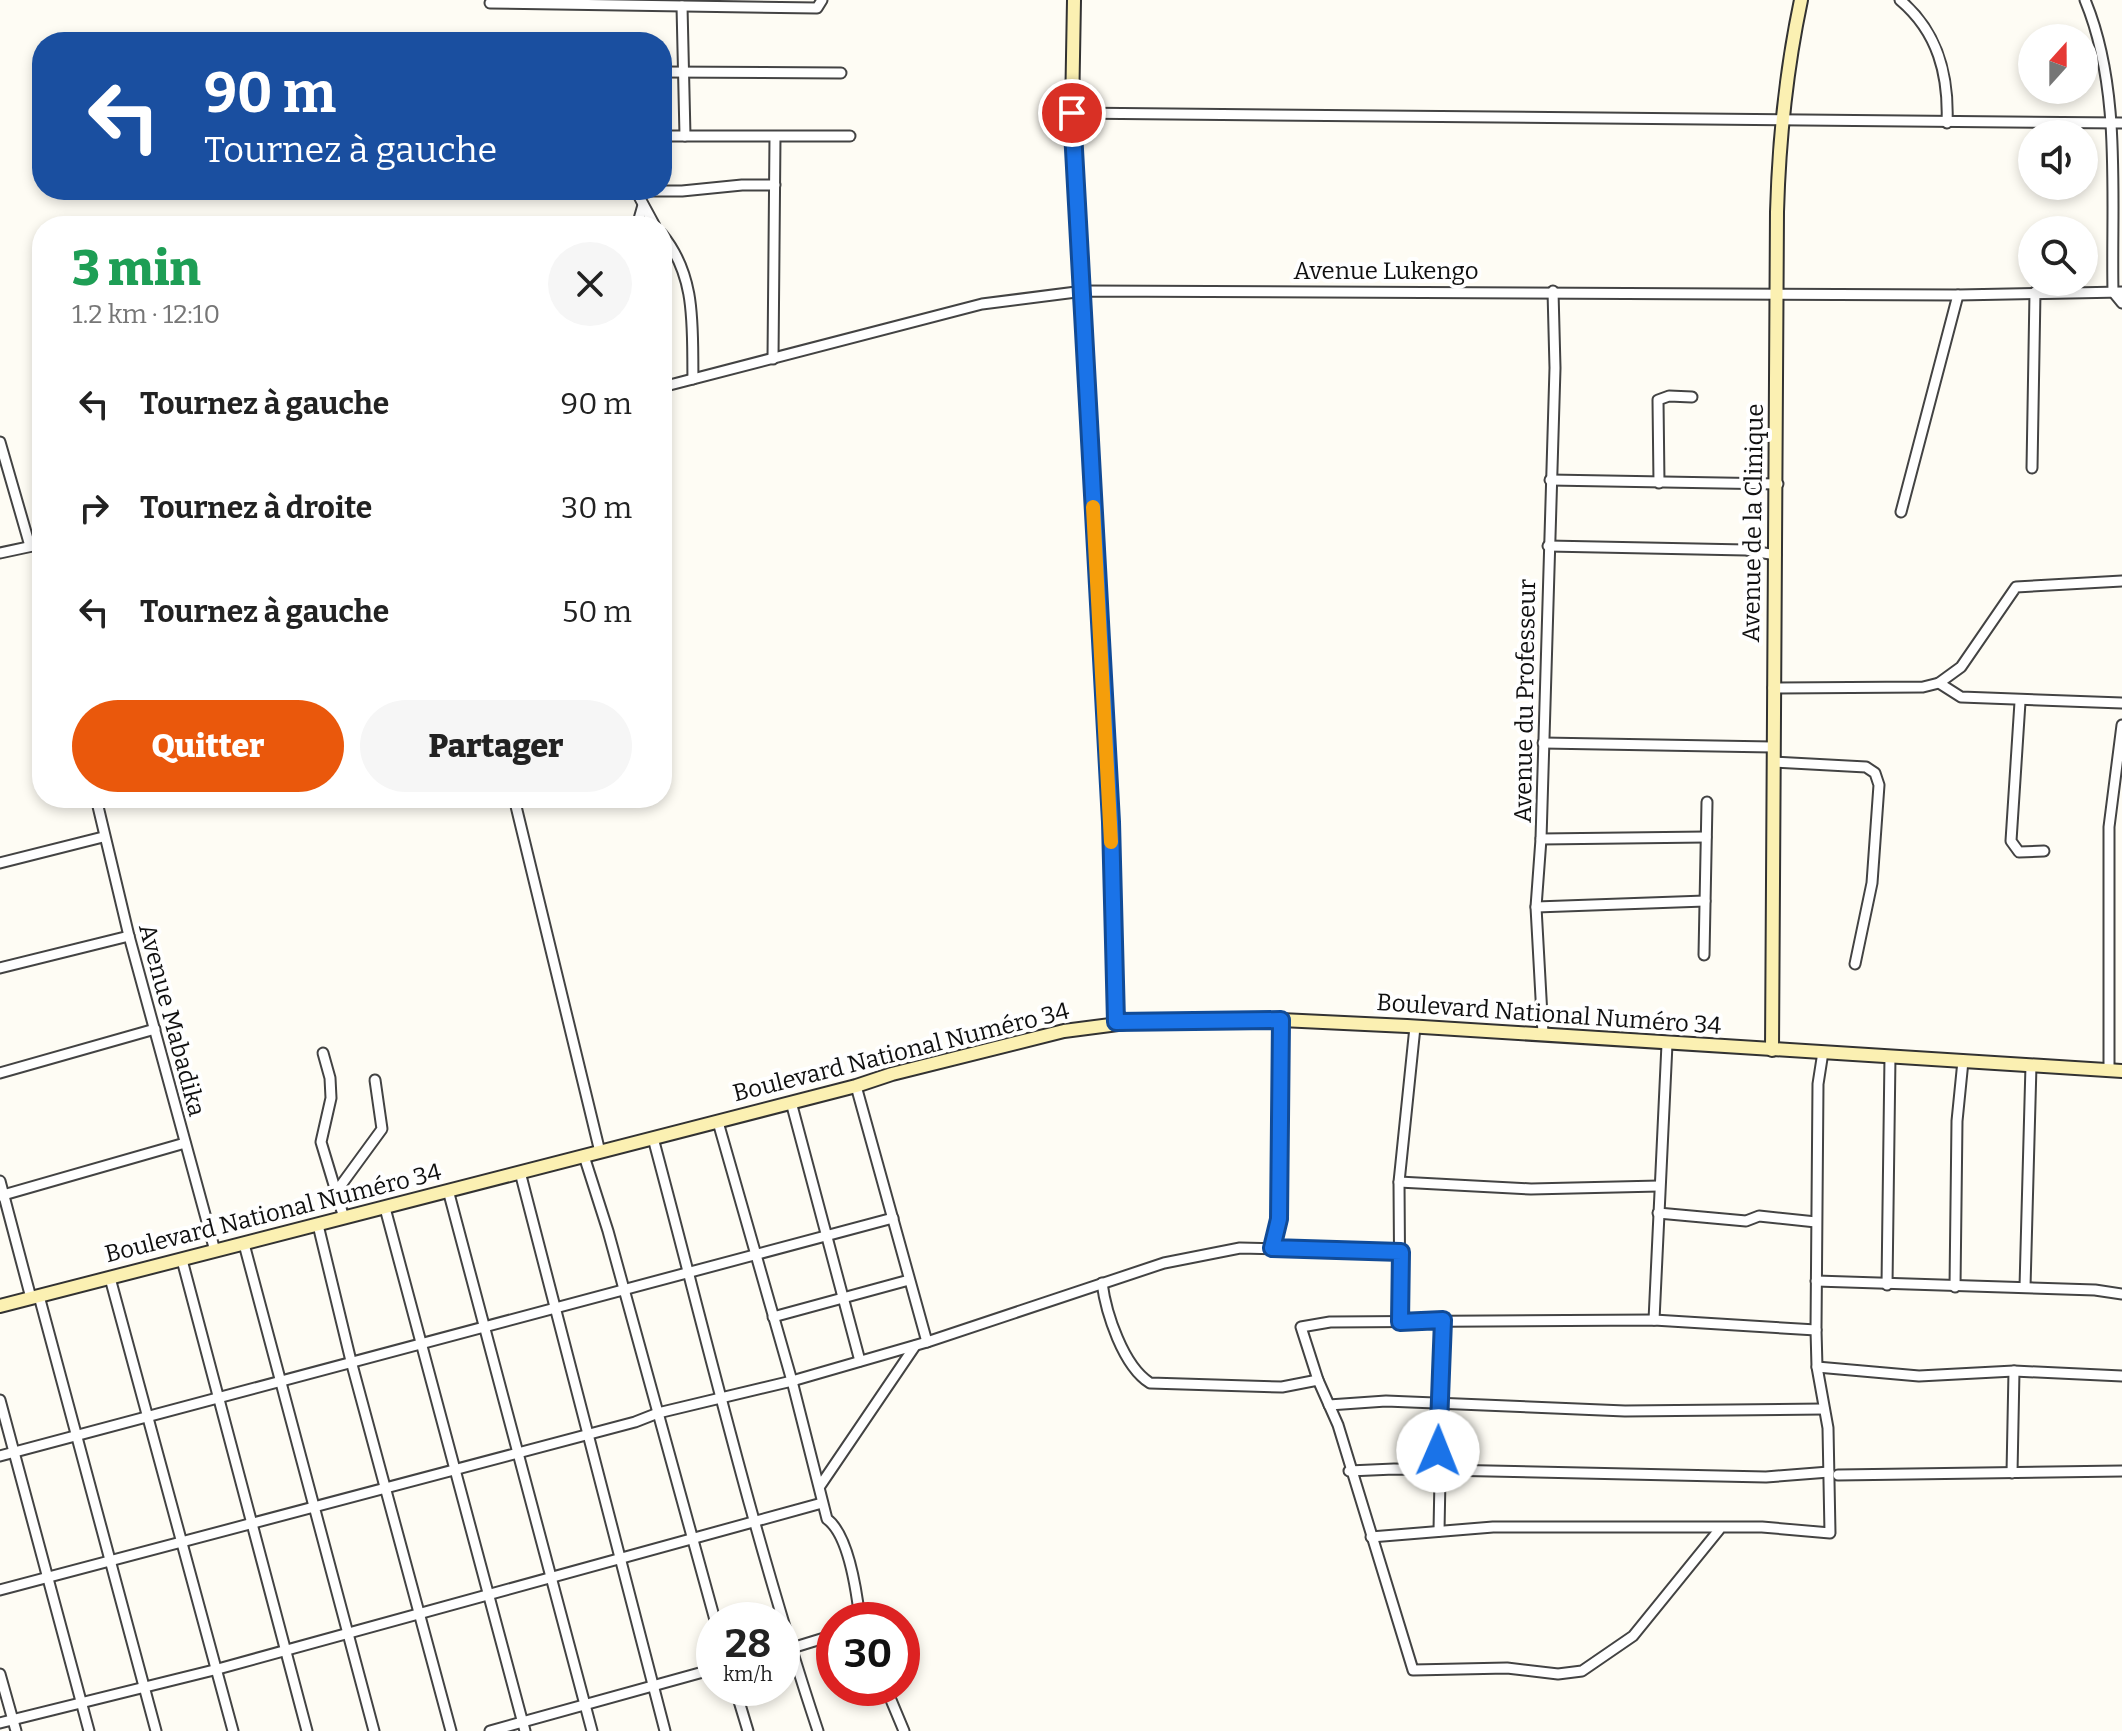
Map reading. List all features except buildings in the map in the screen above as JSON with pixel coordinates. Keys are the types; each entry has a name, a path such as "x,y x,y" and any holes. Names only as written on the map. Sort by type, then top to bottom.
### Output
{"main road":[{"name":"Avenue de la Clinique","path":"1772,1050 1772,747 1778,484 1780,121 1786,69 1801,0"},
{"path":"1072,3 1072,113 1084,291 1086,396 1111,840 1116,1022"},
{"name":"Boulevard National Numéro 34","path":"0,1306 1035,1038 1116,1022 1281,1020 2116,1071"}],"street":[{"path":"490,3 817,8 822,0"},
{"path":"1900,0 1923,25 1937,49 1948,94 1947,123"},
{"path":"2085,0 2103,53 2118,292 2122,303"},
{"path":"682,6 685,136"},
{"path":"672,72 841,73"},
{"path":"1072,113 2122,123"},
{"path":"672,136 850,136"},
{"path":"773,359 775,137"},
{"path":"672,189 775,185"},
{"path":"640,200 649,216"},
{"path":"640,216 643,205"},
{"path":"672,249 684,268 692,297 693,379"},
{"name":"Avenue Lukengo","path":"672,384 982,304 1084,291 1958,295 2018,293"},
{"name":"Avenue du Professeur","path":"1543,1034 1536,907 1541,839 1555,368 1553,291"},
{"path":"1901,512 1958,295"},
{"path":"2032,468 2035,296"},
{"path":"1659,483 1658,400 1669,396 1692,397"},
{"path":"0,442 30,546 0,553"},
{"path":"1550,480 1778,484"},
{"path":"1548,546 1746,550 1776,555"},
{"path":"1773,688 1923,687 1939,683 1961,667 2016,587 2122,581"},
{"path":"1939,683 1961,697 2020,702 2122,703"},
{"path":"2020,702 2011,841 2019,852 2044,851"},
{"path":"2116,1071 2109,827 2122,725"},
{"path":"1543,743 1772,747"},
{"path":"1773,762 1866,767 1875,773 1879,785 1872,883 1855,964"},
{"path":"1704,955 1707,802"},
{"name":"Avenue Mabadika","path":"98,808 129,936 215,1251"},
{"path":"516,808 600,1152"},
{"path":"0,863 103,837"},
{"path":"1541,839 1706,837"},
{"path":"1536,907 1705,901"},
{"path":"0,968 129,936"},
{"path":"1272,1248 1279,1219 1281,1020"},
{"path":"1400,1322 1399,1182 1415,1027"},
{"path":"0,1073 155,1029"},
{"path":"1654,1320 1667,1044"},
{"path":"1371,1537 1493,1527 1719,1530 1762,1527 1830,1533 1833,1474 1817,1367 1816,1330 1818,1084 1823,1052"},
{"path":"323,1053 330,1078 331,1098 321,1142 344,1218"},
{"path":"1887,1285 1890,1056"},
{"path":"1955,1287 1957,1121 1963,1061"},
{"path":"2025,1287 2031,1065"},
{"path":"336,1192 382,1129 375,1080"},
{"path":"856,1086 927,1342"},
{"path":"791,1102 860,1361"},
{"path":"718,1122 792,1381 822,1503 827,1519 839,1533 858,1602"},
{"path":"653,1138 774,1602"},
{"path":"1,1196 185,1143"},
{"path":"584,1156 625,1289 710,1602"},
{"path":"520,1172 553,1308 623,1559 665,1731"},
{"path":"0,1181 1,1196 77,1436 156,1731"},
{"path":"1399,1182 1531,1189 1659,1186"},
{"path":"448,1190 592,1731"},
{"path":"385,1208 524,1726"},
{"path":"1658,1213 1746,1221 1759,1216 1816,1222"},
{"path":"0,1456 755,1252 893,1218"},
{"path":"318,1225 351,1361 451,1731"},
{"path":"244,1244 374,1731"},
{"path":"0,1590 658,1413 792,1381 915,1346 1164,1263 1240,1248 1401,1252"},
{"path":"182,1260 307,1731"},
{"path":"110,1278 184,1541 233,1731"},
{"path":"773,1317 909,1280"},
{"path":"1816,1281 2025,1287 2122,1294"},
{"path":"1102,1283 1111,1323 1133,1366 1150,1383 1282,1387 1318,1380"},
{"path":"1439,1531 1439,1404 1443,1320"},
{"path":"1719,1530 1633,1636 1582,1671 1558,1674 1507,1668 1413,1670 1407,1662 1371,1537 1301,1327 1330,1322 1654,1320 1816,1330"},
{"path":"820,1486 915,1346"},
{"path":"1817,1367 1919,1376 2014,1371 2122,1376"},
{"path":"2012,1473 2014,1371"},
{"path":"0,1400 89,1731"},
{"path":"1329,1405 1386,1401 1625,1411 1824,1409"},
{"path":"1349,1471 1766,1477 2122,1471"},
{"path":"0,1723 218,1669 822,1503"},
{"path":"0,1674 16,1731"},
{"path":"490,1731 524,1726 585,1704 696,1674"},
{"path":"800,1685 818,1731"},
{"path":"740,1706 748,1731"},
{"path":"894,1706 904,1731"}],"slow traffic":[{"path":"1093,507 1111,842"}],"route":[{"path":"1072,113 1111,822 1116,1022 1281,1020 1279,1219 1272,1248 1401,1252 1400,1322 1443,1320 1438,1451"}]}
